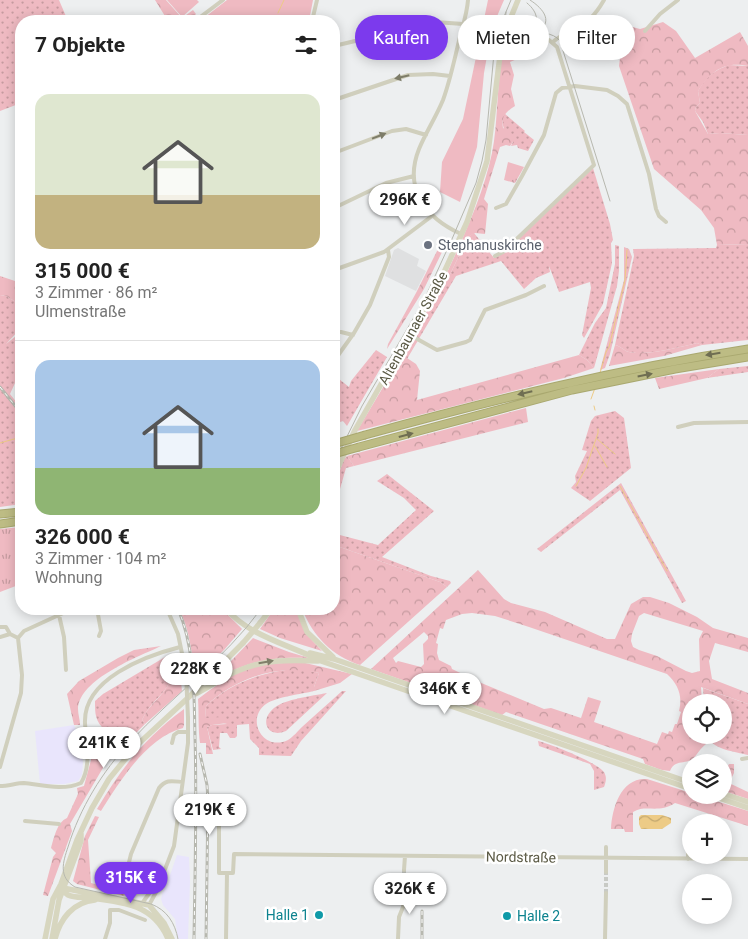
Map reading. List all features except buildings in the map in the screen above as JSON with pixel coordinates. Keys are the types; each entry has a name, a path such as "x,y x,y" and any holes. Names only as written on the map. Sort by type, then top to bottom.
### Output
{"highway":[{"path":"340,442 463,408 573,382 678,360 748,349"},
{"path":"340,452 572,390 733,360 748,359"},
{"path":"0,514 15,513"},
{"path":"0,524 15,522"}],"main road":[{"name":"Altenbaunaer Straße","path":"512,15 518,0"},
{"name":"Altenbaunaer Straße","path":"340,463 355,430 441,280 474,205 487,161 499,60"},
{"path":"233,615 263,637 306,653 321,661 376,677 682,780"},
{"path":"45,939 50,907 56,892 68,878 81,841 81,834 92,808 117,768 136,746 243,643 266,615"},
{"path":"301,615 308,632 334,659"},
{"path":"306,653 334,659 376,677 682,786"},
{"path":"190,696 225,677 254,665 281,660 321,661"},
{"path":"732,797 748,802"},
{"path":"732,803 748,808"},
{"path":"62,886 68,895 141,906 149,905 164,923 172,939"},
{"path":"62,886 141,906 158,922 168,939"},
{"path":"54,939 56,910 62,886"},
{"path":"54,939 59,925 69,911 82,903 99,900"}],"street":[{"path":"204,15 223,0"},
{"path":"313,15 317,0"},
{"path":"465,15 468,0"},
{"path":"553,42 561,35 588,21 604,0"},
{"path":"645,31 660,14 678,0"},
{"path":"340,45 435,22 458,24"},
{"path":"495,256 503,252 594,165 557,47 553,42 549,41"},
{"path":"458,44 443,100 416,158 414,176 418,194 432,216 444,226 462,235"},
{"path":"340,98 391,79 408,75 430,74 450,76"},
{"path":"496,208 506,204 534,154 546,129 556,93 562,88 569,86 607,90 627,104 649,174 656,209 659,216 666,222"},
{"path":"340,151 392,131 406,129 426,135"},
{"path":"340,205 386,183 414,176"},
{"path":"340,268 388,250 432,216"},
{"path":"340,351 353,335 370,305 389,258 388,250"},
{"path":"410,335 437,350 470,340 485,310 534,292 544,286"},
{"path":"340,332 353,335"},
{"path":"678,427 694,423 748,422"},
{"path":"0,767 21,693 22,675 18,638 24,631 59,615 64,638 66,670"},
{"path":"98,615 101,631 99,636"},
{"path":"149,905 160,885 174,846 188,743 186,673 176,628 170,615"},
{"path":"0,626 6,627 10,634 18,638"},
{"path":"0,637 10,634"},
{"path":"0,786 25,783 54,787 72,786 81,783 88,759 85,713 92,695 107,680 134,664 180,647"},
{"path":"172,743 174,734 188,732"},
{"path":"742,759 748,758"},
{"path":"119,886 125,879 131,854 159,788 168,780 182,782"},
{"path":"226,939 227,873 219,872 219,807 235,807"},
{"path":"25,821 59,824"},
{"path":"138,823 144,824"},
{"path":"606,847 606,872"},
{"name":"Nordstraße","path":"227,873 234,873 234,854 682,859"},
{"path":"404,870 405,856"},
{"name":"Nordstraße","path":"732,858 748,859"},
{"path":"141,906 162,877"},
{"path":"398,939 399,917 403,907 404,891"},
{"path":"605,939 606,893"},
{"path":"105,939 110,923 110,910 119,910 145,920"}],"shaded area":[{"path":"398,248 419,259 417,266 426,271 416,291 385,276 394,250"},
{"path":"74,725 78,734 83,762 82,775 78,781 64,784 40,784 35,731"},
{"path":"177,855 189,857 188,939 178,939 175,919 163,905 161,899"}],"green space":[{"path":"0,0 59,0 65,15 15,15 15,105 0,111"},
{"path":"155,0 166,0 179,15 164,15"},
{"path":"167,0 197,0 199,2 184,15 180,15"},
{"path":"227,0 313,0 310,15 208,15"},
{"path":"488,0 504,0 498,15 485,15"},
{"path":"193,10 195,15 186,15"},
{"path":"663,22 676,31 695,58 740,32 748,46 748,66 725,66 713,73 698,91 700,103 695,111 708,134 748,135 748,244 717,245 714,228 701,210 654,169 619,66 620,60 635,60 635,28 640,29"},
{"path":"475,60 486,60 477,147 460,202 440,192 442,162 463,119"},
{"path":"501,60 515,60 510,62 514,75 511,89 515,106 509,110 503,120 503,128 510,131 513,142 510,146 500,147 484,199 488,204 485,234 475,233 468,237 443,289 440,288 470,222 488,170 495,136"},
{"path":"729,65 748,66 748,135 708,134 703,122 695,111 700,103 698,91 704,81 719,69"},
{"path":"504,113 534,140 528,151 518,148 517,145 511,146 513,142 503,125"},
{"path":"508,162 524,167 515,183 504,180"},
{"path":"593,168 610,224 613,240 611,243 612,263 603,304 584,338 582,335 591,288 590,282 559,292 549,266 550,272 536,278 524,289 501,261 456,276 407,359 404,356 409,347 407,347 440,288 443,289 468,237 474,233 494,258 504,253"},
{"path":"748,244 748,340 702,345 697,343 645,353 629,352 615,345 634,256 633,249 716,248 717,245"},
{"path":"440,245 443,250 424,289 387,349 388,344"},
{"path":"615,245 619,246 617,286 594,368 579,355 595,323 606,308 615,264"},
{"path":"624,247 629,249 632,257 610,354 605,368 600,370 624,280"},
{"path":"0,276 15,281 15,301 0,295"},
{"path":"0,295 15,301 15,334 6,344 15,337 15,383 10,394 15,400 15,505 0,507"},
{"path":"697,343 702,345 664,356 609,366 615,345 629,352 645,353"},
{"path":"410,346 404,356 416,364 420,371 417,400 579,355 594,368 564,378 357,431 407,347"},
{"path":"376,350 387,357 347,426 343,421 340,422 340,380 349,387 351,381"},
{"path":"748,366 748,372 707,378 719,369"},
{"path":"719,369 707,378 659,389 655,378"},
{"path":"526,408 528,422 354,466 347,456"},
{"path":"615,411 624,418 631,468 590,501 571,488 576,482 575,476 587,451 582,450 591,421 595,416"},
{"path":"347,456 354,466 346,468 340,489 340,470"},
{"path":"387,474 434,511 382,557 431,576 450,581 451,583 447,587 440,582 340,547 340,535 378,545 416,510 404,498 377,481"},
{"path":"621,483 686,601 682,603 620,490 541,552 537,549"},
{"path":"15,528 15,586 0,592 0,529"},
{"path":"340,547 440,582 447,587 360,665 341,656 325,644 305,615 340,615"},
{"path":"478,570 504,599 511,603 545,612 607,639 615,639 631,604 643,597 650,597 669,603 697,617 713,628 748,638 748,652 715,643 709,661 712,679 748,693 748,704 732,698 732,694 720,694 701,687 701,694 682,694 682,744 706,744 697,754 682,754 682,762 674,765 670,771 645,764 643,759 506,712 502,715 371,669","holes":["472,613 495,616 667,674 677,686 680,695 679,711 681,712 677,724 675,724 672,732 669,731 668,734 662,732 657,744 594,722 601,701 588,697 581,718 551,708 544,709 452,669 451,666 439,660 437,653 438,644 436,643 440,628 443,629 446,620 462,614","644,613 703,631 699,639 700,671 692,673 633,647 631,641 639,616","424,632 428,636 428,639 423,644 424,664 421,667 398,661 396,663 393,658"]},
{"path":"182,615 228,615 242,629 224,650 195,678 192,651"},
{"path":"270,615 298,615 306,634 322,651 280,638 260,629"},
{"path":"253,638 309,658 271,659 236,669 212,681"},
{"path":"161,646 111,670 88,688 81,698 78,709 80,725 74,725 67,694 79,681 134,650"},
{"path":"165,657 172,657 178,662 180,673 171,680 147,711 142,720 145,724 112,757 111,748 105,742 105,730 99,724 96,717 95,701 103,694"},
{"path":"301,662 352,674 340,683 314,691 319,673 304,670 289,670 258,675 230,688 206,706 205,718 223,717 227,723 207,727 213,754 206,754 206,743 200,743 198,699 221,682 239,672 266,664"},
{"path":"286,670 307,670 319,673 314,691 276,699 266,704 260,710 257,725 260,732 271,742 279,743 290,739 342,691 346,691 301,741 291,756 259,755 259,748 250,739 249,724 237,725 237,736 235,738 230,738 227,733 220,733 219,747 221,749 213,750 207,727 227,724 205,718 206,706 233,686 264,674"},
{"path":"180,673 182,691 145,724 142,720 147,711 171,680"},
{"path":"703,688 720,694 703,694"},
{"path":"327,693 286,731 274,732 267,727 266,723 269,713 279,705 299,698"},
{"path":"732,698 748,704 748,755 713,744 732,744"},
{"path":"184,709 183,728 170,733 146,750 126,774 101,811 97,809 135,754 157,731"},
{"path":"538,741 592,763 604,772 606,776 604,787 594,790 594,771 590,764 539,746"},
{"path":"102,747 106,751 107,761 70,824 72,831 48,896 43,895 53,857 56,853 51,848 56,831 67,818 78,794 77,788 84,786 91,760 91,751"},
{"path":"732,764 734,764 732,777"},
{"path":"647,779 682,790 682,804 726,804 748,811 748,826 732,821 732,814 710,814 675,803 663,808 643,809 633,812 633,832 625,832 624,829 611,829 613,812 620,795 624,788 638,780"},
{"path":"732,784 748,792 748,799 732,794"},
{"path":"95,816 99,817 88,840 91,883 125,892 124,896 77,884 73,881 85,836"}],"water":[{"path":"641,815 662,815 671,818 671,823 662,829 641,829 639,817"}],"waterway":[{"path":"278,13 284,0"},
{"path":"600,373 609,347 625,280 627,250"},
{"path":"591,399 595,388"},
{"path":"594,406 595,410"},
{"path":"576,486 586,468 598,429"},
{"path":"0,443 15,439"},
{"path":"597,439 615,454"},
{"path":"595,446 607,467"},
{"path":"620,486 667,571"}],"tunnel":[{"path":"404,870 404,891"},
{"path":"606,872 606,893"}],"tram line":[{"path":"340,451 362,406 424,300 476,183 486,140 495,42 511,0"},
{"path":"530,0 540,8 544,15"},
{"path":"527,3 536,15"},
{"path":"506,12 506,22 510,28 517,31 545,33 560,41 610,201"},
{"path":"178,939 175,928 166,913 157,907 75,887 66,879 64,874 65,858 79,818 93,791 110,766 146,725 231,645 256,615"}],"railway":[{"path":"0,387 15,406"},
{"path":"180,615 191,655 194,688 196,787 194,939"},
{"path":"200,754 207,785 208,800 206,939"},
{"path":"422,911 422,939"}],"place":[{"name":"Stephanuskirche","path":"428,245"},
{"name":"Halle 1","path":"319,915"},
{"name":"Halle 2","path":"507,916"}]}
